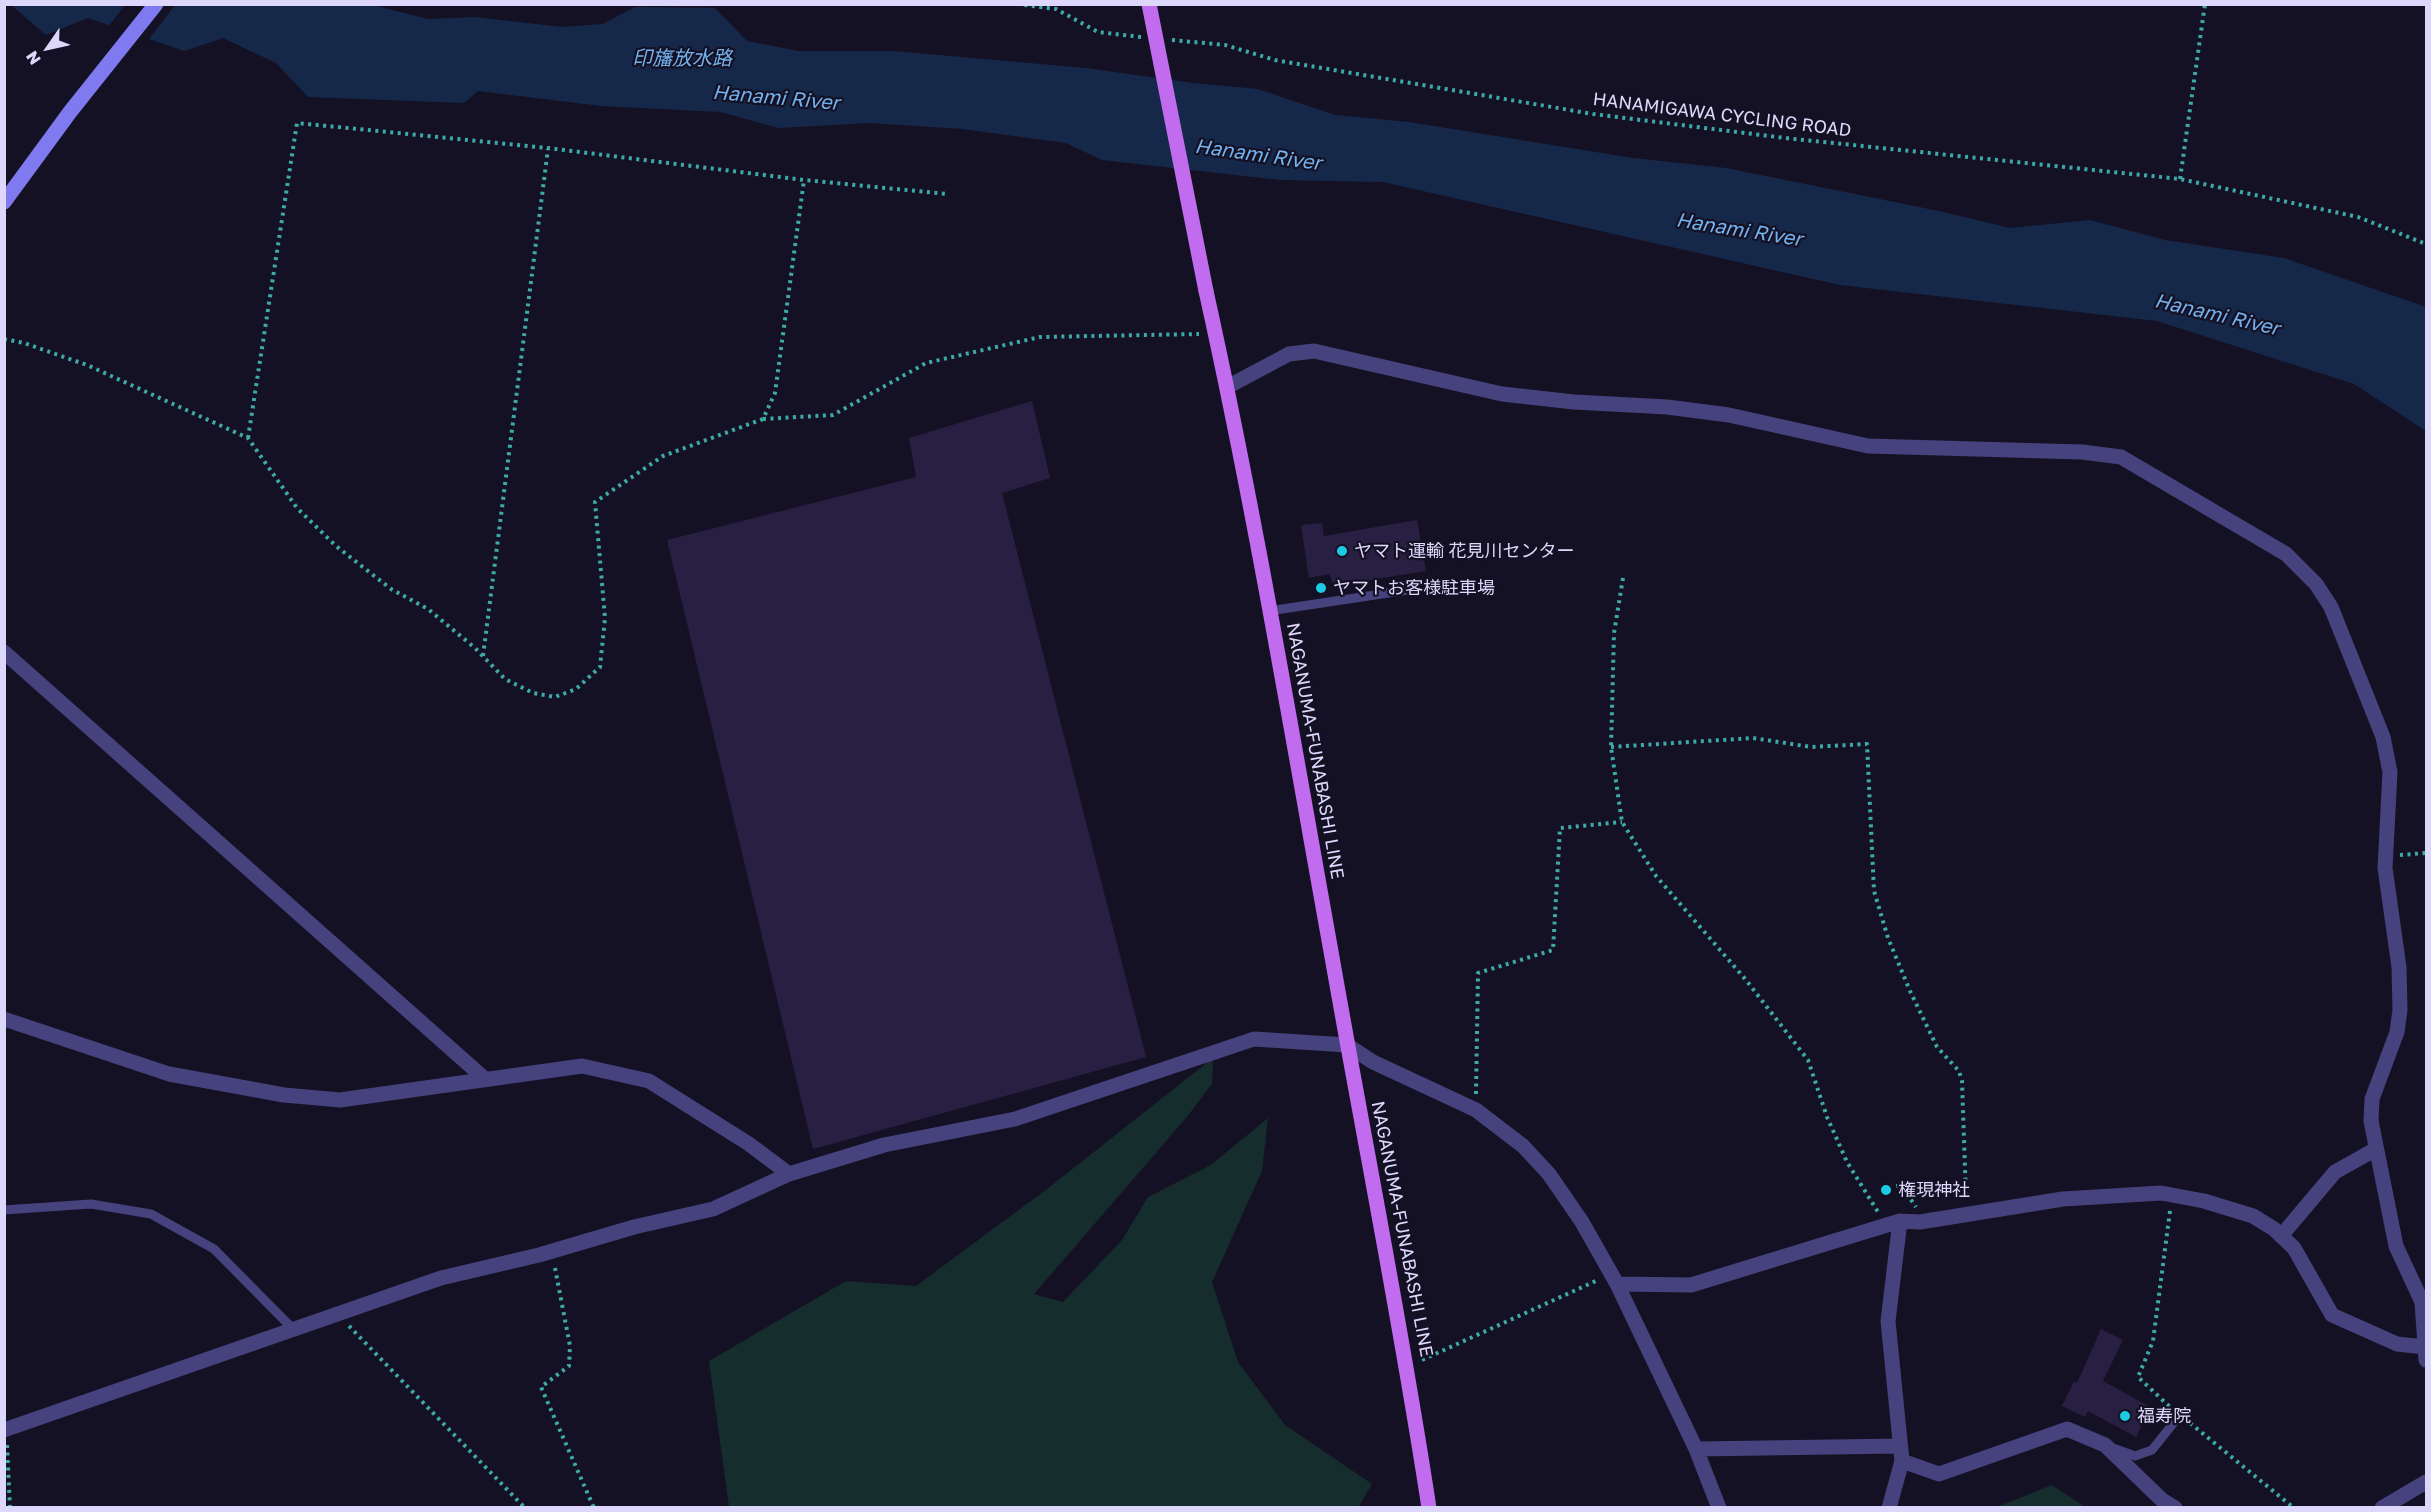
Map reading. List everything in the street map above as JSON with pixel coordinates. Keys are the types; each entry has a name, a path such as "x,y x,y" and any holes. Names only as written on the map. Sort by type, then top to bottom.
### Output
{"main road":[{"name":"NAGANUMA-FUNABASHI LINE","path":"1149,4 1227,387 1269,611 1408,1367 1429,1508"}],"street":[{"path":"4,202 70,111 156,4"},
{"path":"1227,387 1289,354 1314,351 1502,394 1574,402 1667,407 1729,415 1868,446 2082,452 2121,457 2286,554 2316,584 2331,607 2383,737 2390,771 2386,855 2390,909 2399,967 2400,1010 2397,1032 2372,1099 2370,1121 2396,1246 2422,1302 2426,1354 2397,1344 2332,1315 2294,1248 2253,1216 2204,1201 2161,1192 2063,1199 1967,1214 1898,1216 1691,1285 1615,1279"},
{"path":"4,652 485,1079"},
{"path":"4,1019 169,1074 284,1095 340,1100 582,1066 649,1081 748,1144 789,1174"},
{"path":"4,1032 31,1027"},
{"path":"5,1430 441,1278 552,1251 634,1227 713,1209 789,1174 884,1145 1015,1119 1254,1039 1347,1045 1373,1062 1476,1110 1523,1146 1549,1174 1615,1279 1696,1449 1719,1508"},
{"path":"2281,1236 2335,1172 2376,1149"},
{"path":"1889,1508 1901,1453 1888,1320 1898,1216"},
{"path":"1696,1449 1901,1453 1939,1474 2067,1429 2105,1445 2162,1500 2175,1508"},
{"path":"2382,1508 2427,1482"}],"lane":[{"path":"1269,611 1408,590"},
{"path":"4,1209 91,1204 152,1214 214,1249 294,1330"},
{"path":"2105,1445 2135,1456 2152,1450 2180,1415"}],"path":[{"path":"1017,4 1056,9 1098,32 1144,37"},
{"path":"2180,179 2205,4"},
{"name":"HANAMIGAWA CYCLING ROAD","path":"1167,39 1225,45 1275,60 1593,114 1785,138 2180,179 2358,217 2427,244"},
{"path":"248,438 297,123 548,148 804,180 947,194"},
{"path":"483,657 548,148"},
{"path":"763,419 775,393 804,180"},
{"path":"4,339 24,342 87,365 248,438 297,507 336,546 391,589 428,609 505,679 533,693 555,698 576,689 600,668 605,618 595,502 663,456 763,419 833,415 926,363 1040,337 1215,334"},
{"path":"1623,578 1614,633 1611,747 1623,822 1656,876 1746,980 1808,1060 1827,1117 1847,1162 1873,1206 1898,1216 1918,1215 1901,1185 1889,1188"},
{"path":"1611,747 1753,738 1811,747 1867,744 1874,891 1888,938 1910,992 1937,1047 1959,1071 1962,1081 1967,1214"},
{"path":"1476,1110 1478,973 1553,950 1560,828 1623,822"},
{"path":"2386,855 2427,853"},
{"path":"2172,1195 2153,1341 2138,1377 2180,1415 2294,1508"},
{"path":"552,1251 570,1346 569,1366 541,1387 594,1508"},
{"path":"1408,1367 1615,1279"},
{"path":"338,1314 525,1508"},
{"path":"5,1430 10,1508"}],"green space":[{"path":"1213,1058 1212,1084 1186,1118 1034,1294 1063,1302 1122,1240 1148,1197 1211,1165 1268,1118 1262,1171 1212,1282 1238,1362 1285,1425 1372,1484 1358,1508 729,1507 709,1361 846,1281 916,1286 1047,1189"},
{"path":"2052,1485 2085,1507 1997,1507"}],"water":[{"name":"印旛放水路","path":"368,4 428,19 475,17 562,27 603,24 635,7 715,8 747,41 799,51 893,51 1086,68 1193,83 1258,89 1335,115 1409,122 1633,158 1726,168 1939,211 2010,228 2090,220 2165,240 2284,258 2426,307 2426,431 2354,384 2157,321 1840,285 1383,182 1280,180 1102,160 1066,143 962,129 869,123 778,128 721,112 601,106 478,91 464,103 308,97 276,63 223,38 184,51 88,18 46,35 11,5"}],"pier":[{"path":"125,5 175,5 147,42 107,28"}],"building":[{"path":"1032,401 1050,478 1002,493 1146,1057 813,1149 667,540 916,477 909,438"},
{"path":"1417,520 1426,571 1333,586 1330,574 1309,578 1301,525 1322,523 1324,536"},
{"path":"2101,1329 2123,1340 2103,1381 2150,1407 2136,1437 2088,1411 2085,1417 2062,1406 2074,1381 2077,1383"}],"place":[{"name":"ヤマト運輸 花見川センター","path":"1342,551"},
{"name":"ヤマトお客様駐車場","path":"1321,588"},
{"name":"権現神社","path":"1886,1190"},
{"name":"福寿院","path":"2125,1416"}],"water label":[{"name":"Hanami River","path":"776,98"},
{"name":"Hanami River","path":"1258,155"},
{"name":"Hanami River","path":"1739,230"},
{"name":"Hanami River","path":"2217,315"}]}
